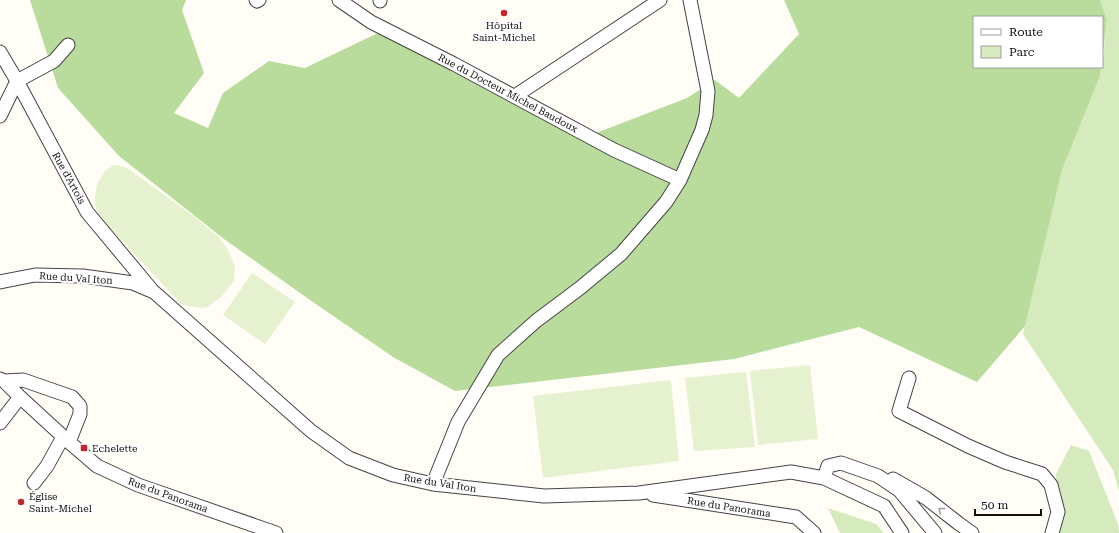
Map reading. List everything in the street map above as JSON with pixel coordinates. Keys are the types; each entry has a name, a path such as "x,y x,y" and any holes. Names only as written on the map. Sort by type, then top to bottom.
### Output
{"street":[{"name":"Rue du Docteur Michel Baudoux","path":"339,0 371,22 515,96 614,150 680,180"},
{"path":"515,96 660,0"},
{"path":"433,484 458,422 498,355 536,321 580,288 621,254 666,202 680,180 702,130 706,115 708,91 690,0"},
{"path":"0,116 17,81 54,61 68,45"},
{"name":"Rue d'Artois","path":"0,52 87,212 154,292"},
{"path":"122,281 132,270 131,265"},
{"name":"Rue du Val Iton","path":"0,282 35,275 84,276 133,283 154,292 311,431 349,458 393,475 433,484 544,496 639,493 791,472 824,478 884,506 902,533"},
{"path":"909,378 899,411 968,446 1005,462 1042,474 1051,485 1058,512 1052,533"},
{"name":"Rue du Panorama","path":"2,380 97,466 138,485 276,533"},
{"name":"Rue du Panorama","path":"2,380 23,380 72,398 80,406 80,414 66,439"},
{"path":"0,423 20,397"},
{"path":"34,483 45,465 66,439"},
{"path":"824,478 828,466 841,463 878,476 892,478 926,498 972,533"},
{"path":"878,476 899,490 935,533"},
{"name":"Rue du Panorama","path":"639,493 796,517 814,533"}],"green space":[{"path":"30,0 186,0 182,10 204,73 174,113 208,128 223,93 269,61 305,68 380,32 591,135 687,98 715,80 739,98 799,34 784,0 1100,0 1107,20 1103,52 1103,16 973,16 973,68 1101,68 1100,76 1062,170 1025,326 977,382 859,327 734,359 455,391 393,357 224,239 119,156 58,88"},
{"path":"1100,0 1119,0 1119,491 1113,470 1023,334 1062,170 1100,76 1101,68 1103,68 1107,20"},
{"path":"114,165 126,167 196,218 219,237 228,250 235,266 234,281 222,296 208,307 202,308 182,305 110,228 96,209 95,197 97,184 105,171"},
{"path":"252,273 295,302 265,344 223,315"},
{"path":"810,365 818,439 758,445 750,371"},
{"path":"746,372 755,447 694,451 685,378"},
{"path":"671,380 679,461 543,478 533,396"},
{"path":"1071,445 1089,451 1118,524 1119,533 1056,533 1056,474"},
{"path":"828,508 876,524 884,533 840,533"}],"place":[{"name":"Hôpital Saint-Michel","path":"504,13"},
{"name":"Echelette","path":"84,448"},
{"name":"Église Saint-Michel","path":"21,502"}]}
